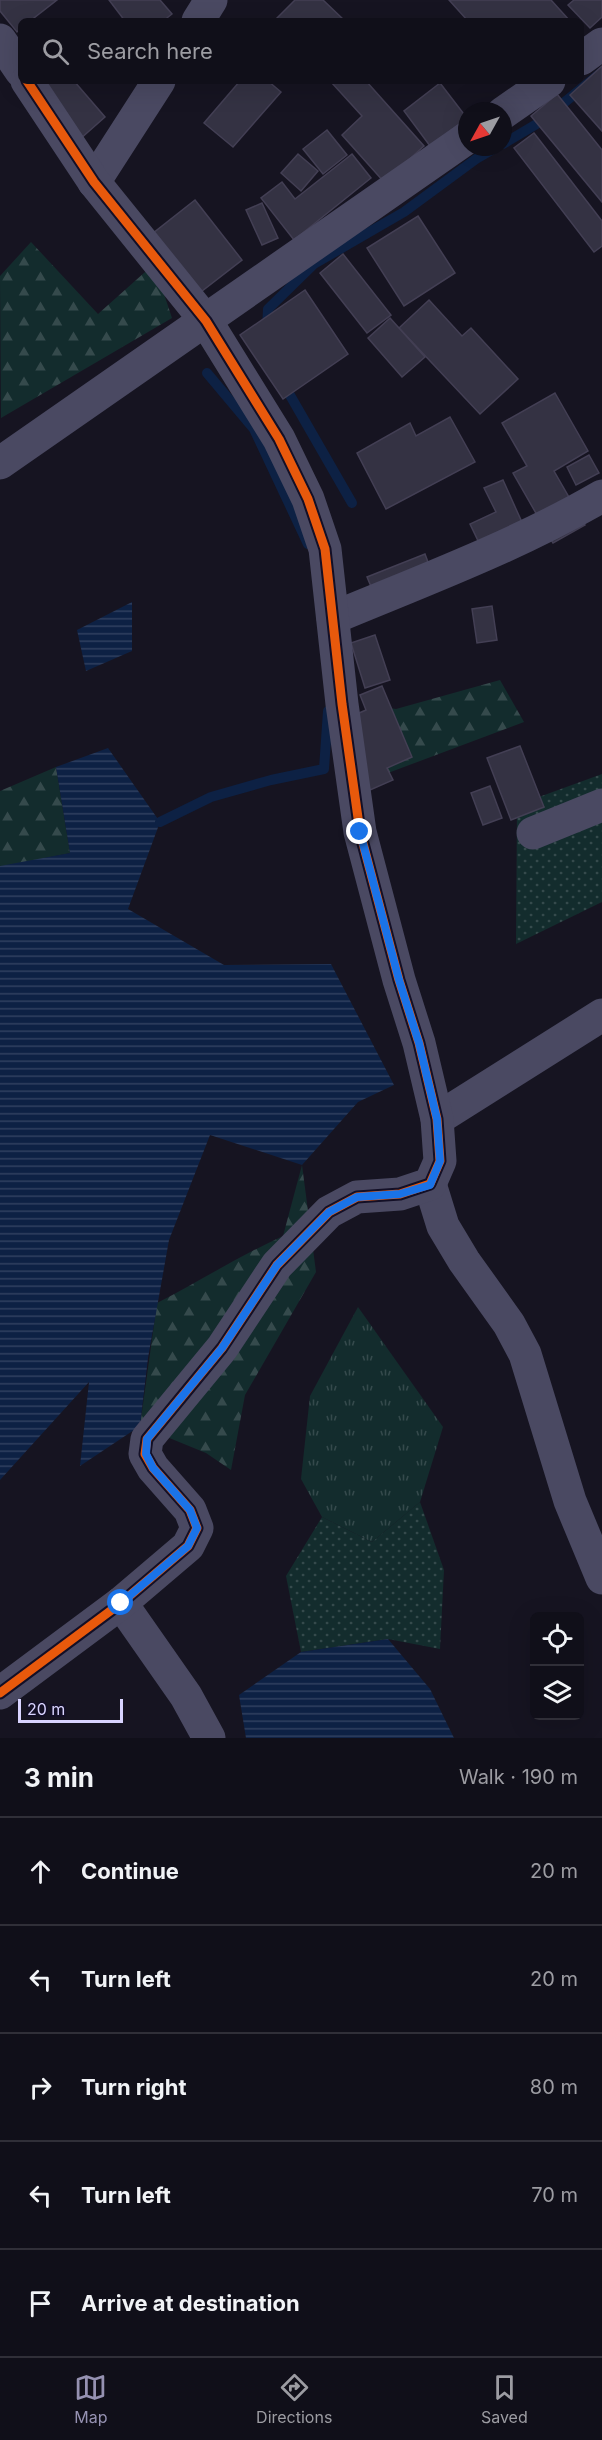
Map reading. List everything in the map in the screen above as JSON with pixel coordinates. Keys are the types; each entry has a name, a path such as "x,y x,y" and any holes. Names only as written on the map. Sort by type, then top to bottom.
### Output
{"street":[{"path":"200,18 211,0"},
{"path":"0,40 18,67"},
{"path":"584,57 602,44"},
{"path":"29,84 94,182 206,321 279,438 308,499 325,549 342,704 360,832 399,980 419,1043 437,1119 440,1161 430,1185 443,1226 464,1261 509,1324 525,1354 570,1501 602,1578"},
{"path":"94,182 157,84"},
{"path":"512,107 545,84"},
{"path":"0,463 458,144"},
{"path":"333,618 489,554 556,523 602,496"},
{"path":"533,833 602,805"},
{"path":"437,1119 602,1015"},
{"path":"0,1693 121,1603 188,1546 197,1528 190,1510 153,1468 146,1454 147,1439 222,1348 277,1265 329,1212 357,1197 400,1194 430,1185"},
{"path":"121,1603 186,1696 209,1738"}],"green space":[{"path":"31,242 98,314 154,264 172,318 1,418 0,276"},
{"path":"500,680 524,722 372,779 376,706 396,709"},
{"path":"56,767 70,853 0,867 0,791"},
{"path":"602,774 602,902 516,944 517,805"},
{"path":"302,1165 316,1272 245,1395 231,1470 206,1453 140,1426 157,1303 283,1236"},
{"path":"358,1307 443,1427 420,1502 372,1542 322,1517 301,1479 310,1396"},
{"path":"420,1502 444,1570 440,1649 388,1639 301,1652 286,1576 322,1517 372,1542"}],"water":[{"path":"132,602 132,651 86,671 77,630"},
{"path":"108,748 160,822 128,909 224,965 331,964 394,1085 358,1102 302,1165 210,1135 169,1240 148,1358 140,1426 80,1466 89,1382 0,1480 0,866 70,853 56,767"},
{"path":"388,1639 430,1689 454,1738 246,1738 239,1695 301,1652"}],"building":[{"path":"0,0 57,0 34,18 18,18 17,32 0,11"},
{"path":"109,0 160,0 172,14 167,18 123,18"},
{"path":"295,0 323,0 342,18 277,18"},
{"path":"449,0 551,0 567,18 465,18"},
{"path":"574,0 602,0 602,17 590,28 584,22 584,18 580,18 568,5"},
{"path":"602,66 602,131 570,95"},
{"path":"32,84 77,84 105,117 79,140"},
{"path":"237,84 272,84 281,92 233,147 204,123"},
{"path":"333,84 369,84 424,146 384,182 342,135 362,116"},
{"path":"441,84 458,106 458,125 430,146 404,111"},
{"path":"557,94 602,150 602,202 531,116"},
{"path":"327,130 347,155 323,174 303,149"},
{"path":"534,133 602,221 602,246 594,252 514,148"},
{"path":"298,154 318,171 301,191 281,173"},
{"path":"352,154 371,178 294,240 261,198 282,182 295,199"},
{"path":"195,200 242,260 184,305 138,245"},
{"path":"262,203 278,238 262,245 246,210"},
{"path":"418,216 455,273 404,306 367,248"},
{"path":"343,254 391,315 367,333 320,273"},
{"path":"305,290 348,354 283,399 240,335"},
{"path":"429,300 462,336 471,328 518,379 480,414 399,328"},
{"path":"390,318 425,357 402,377 368,338"},
{"path":"555,393 588,451 554,471 585,525 553,543 513,473 527,466 502,423"},
{"path":"450,417 475,462 386,509 357,453 410,423 416,436"},
{"path":"589,455 599,473 576,485 567,467"},
{"path":"503,480 525,529 482,549 470,524 496,512 484,488"},
{"path":"425,554 432,573 375,596 367,577"},
{"path":"492,606 497,640 477,643 472,609"},
{"path":"375,635 390,680 365,688 351,643"},
{"path":"382,686 412,757 387,768 393,780 370,790 341,721 366,710 360,695"},
{"path":"520,746 544,807 511,820 487,758"},
{"path":"490,786 502,818 483,825 471,793"}],"waterway":[{"path":"512,139 540,122 602,72"},
{"path":"267,330 268,309 314,264 404,212 481,156"},
{"path":"207,373 254,429 308,544"},
{"path":"283,383 352,503"},
{"path":"160,822 211,797 271,780 324,769 328,711"}],"cycle path":[{"path":"0,1693 121,1603 188,1546 197,1528 190,1510 153,1468 145,1454 147,1439 222,1348 277,1265 329,1212 357,1197 400,1194 430,1184 440,1161 437,1119 419,1043 399,980 360,832 342,704 325,549 308,499 279,439 206,321 94,182 29,84"}],"route":[{"path":"121,1603 188,1546 197,1528 190,1510 153,1468 146,1454 147,1439 222,1348 277,1265 300,1239 329,1212 357,1197 400,1194 430,1185 440,1161 437,1119 419,1043 399,980 360,832"}]}
